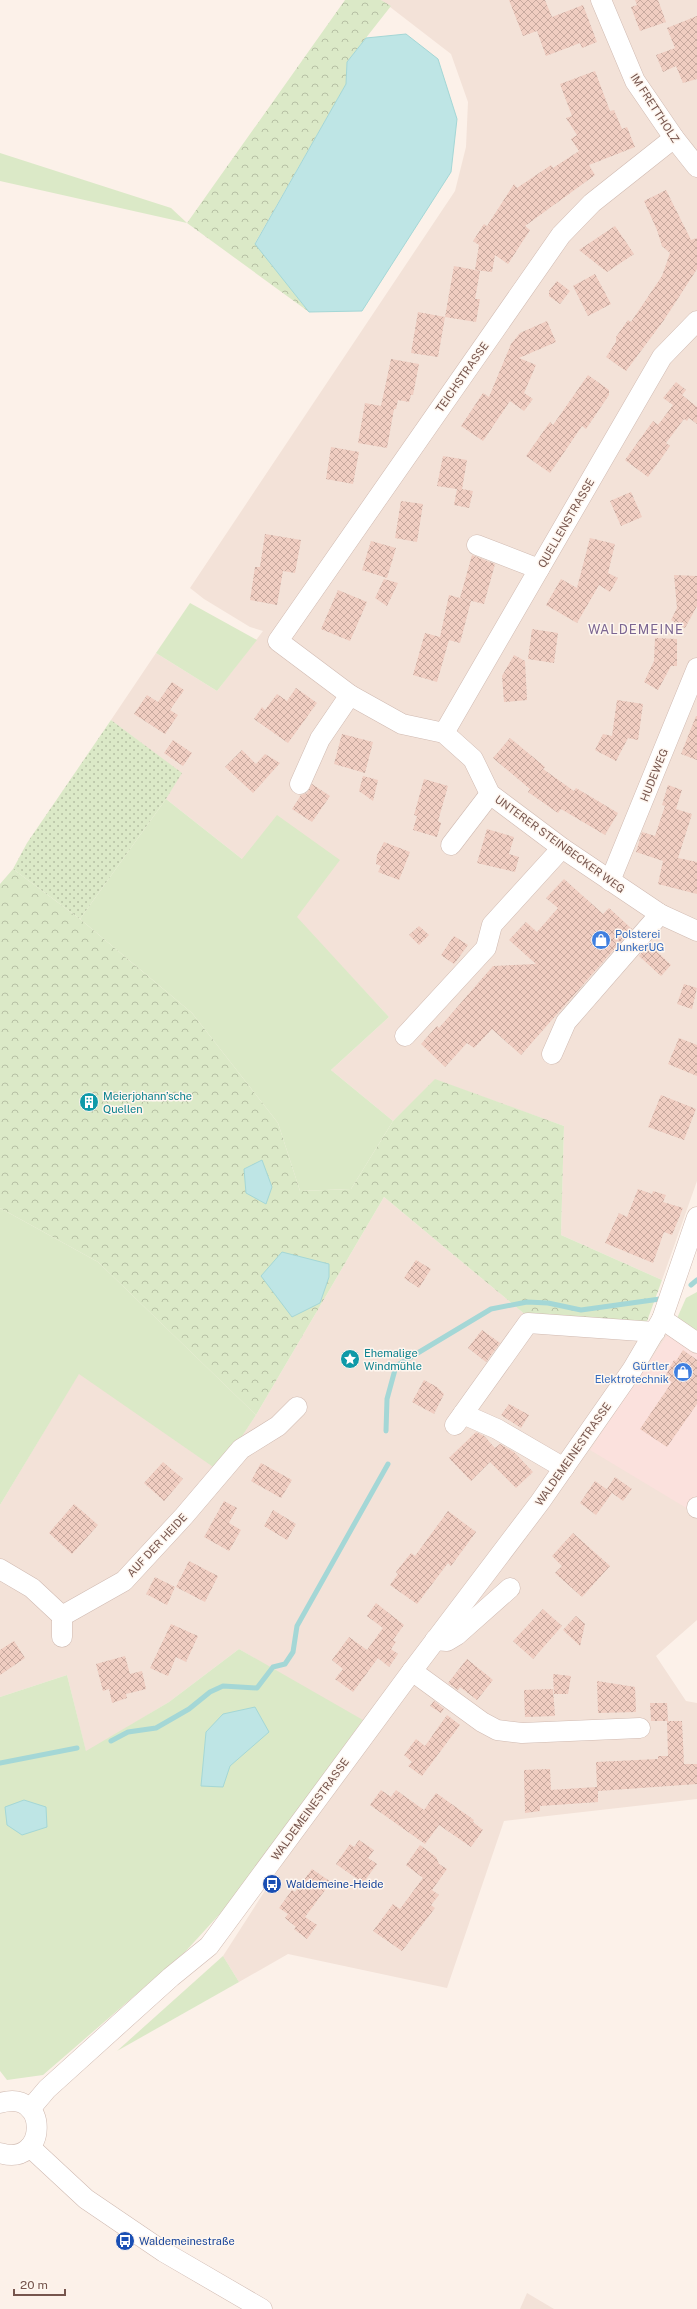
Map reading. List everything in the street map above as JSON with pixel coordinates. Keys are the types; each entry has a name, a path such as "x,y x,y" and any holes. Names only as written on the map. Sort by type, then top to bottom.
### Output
{"street":[{"name":"IM FRETTHOLZ","path":"601,0 635,81 674,138 697,167"},
{"name":"TEICHSTRASSE","path":"278,641 561,235 592,203 674,138"},
{"name":"QUELLENSTRASSE","path":"444,733 662,358 697,321"},
{"path":"477,545 539,569"},
{"name":"UNTERER STEINBECKER WEG","path":"278,641 350,695 402,724 444,733 473,759 490,794 562,848 610,881 660,914 697,931"},
{"name":"HUDEWEG","path":"610,881 697,668"},
{"path":"300,784 320,739 350,695"},
{"path":"451,846 490,794"},
{"path":"405,1036 486,948 492,925 562,848"},
{"path":"552,1054 566,1022 660,914"},
{"name":"WALDEMEINESTRASSE","path":"30,2109 47,2089 171,1977 209,1946 564,1468 632,1370 658,1326 697,1217"},
{"path":"564,1468 497,1429 459,1420 528,1323 658,1326 697,1343"},
{"name":"AUF DER HEIDE","path":"62,1616 124,1581 184,1516 242,1449 278,1426 297,1407"},
{"path":"0,1570 32,1588 62,1616 62,1637"},
{"path":"435,1640 447,1641 457,1636 510,1588"},
{"path":"412,1671 482,1722 497,1730 522,1733 640,1728"},
{"path":"0,2103 12,2100 22,2103 30,2109 36,2118 38,2128 36,2139 30,2147 21,2153 11,2155 0,2153"},
{"path":"30,2147 86,2199 164,2252 262,2309"}],"shaded area":[{"path":"381,0 697,0 697,1181 662,1280 561,1235 564,1126 436,1080 393,1121 331,1070 389,1017 242,859 166,799 181,773 111,720 156,653 217,691 263,631 250,627 204,599 190,588 455,191 466,147 468,102 451,54"},
{"path":"384,1197 527,1316 675,1323 697,1497 697,1620 656,1656 686,1701 697,1703 697,1799 504,1821 447,1988 288,1954 239,1982 223,1956 324,1799 377,1731 239,1649 169,1702 86,1752 67,1675 0,1697 0,1505 79,1373 219,1470 256,1415"},
{"path":"675,1323 697,1337 697,1497 688,1509 590,1450"},
{"path":"527,2293 554,2309 520,2309"}],"green space":[{"path":"345,0 381,0 391,6 347,62 346,84 255,243 309,312 187,223"},
{"path":"0,153 171,208 187,223 0,181"},
{"path":"190,603 257,640 217,691 156,653"},
{"path":"111,720 182,773 166,799 80,919 13,869 27,843"},
{"path":"166,799 242,859 277,815 340,860 297,917 389,1017 331,1070 393,1121 351,1189 300,1191 278,1123 192,1013 80,919"},
{"path":"13,869 80,919 192,1013 278,1123 300,1191 351,1189 393,1121 435,1079 564,1126 561,1235 662,1280 646,1324 527,1316 384,1197 256,1415 98,1262 0,1208 0,884"},
{"path":"0,1208 98,1262 256,1415 219,1471 79,1374 0,1505"},
{"path":"697,1292 697,1337 675,1323 686,1298"},
{"path":"239,1649 363,1720 227,1906 185,1952 43,2075 7,2080 0,2071 0,1697 67,1675 86,1751 169,1702"},
{"path":"223,1956 239,1982 117,2051"}],"water":[{"path":"406,34 438,59 457,119 451,172 362,311 309,312 255,244 346,84 347,62 366,38"},
{"path":"262,1160 272,1187 266,1204 246,1193 244,1169"},
{"path":"282,1252 329,1264 329,1277 320,1303 292,1317 261,1276"},
{"path":"255,1707 269,1732 230,1766 223,1787 201,1786 206,1732 223,1714"},
{"path":"24,1800 46,1807 47,1827 22,1835 7,1825 5,1807"}],"building":[{"path":"509,0 545,0 552,17 583,5 597,42 582,48 580,43 546,56 537,31 523,36"},
{"path":"635,0 658,0 666,22 640,31 631,7 637,5"},
{"path":"697,16 697,79 683,83 676,66 663,72 656,55 675,48 667,28"},
{"path":"595,71 610,111 614,110 622,129 627,127 635,147 589,165 595,175 525,226 530,230 508,264 495,255 492,272 475,270 479,245 473,241 484,224 487,226 514,184 517,188 551,165 553,168 579,151 571,139 577,135 566,118 572,116 560,84"},
{"path":"666,190 691,240 697,238 697,269 664,320 626,371 606,357 616,342 616,337 628,320 631,322 662,276 670,253 662,246 657,230 644,201"},
{"path":"615,226 634,254 607,272 579,250"},
{"path":"454,266 480,271 475,299 480,299 476,322 445,317"},
{"path":"595,274 611,304 588,316 573,286"},
{"path":"557,281 570,291 560,304 549,296 549,291"},
{"path":"418,312 445,317 438,357 411,353"},
{"path":"547,321 556,342 519,358 536,365 524,393 533,399 524,411 510,401 483,441 461,426 483,393 489,397 511,344 520,333"},
{"path":"391,359 419,364 413,395 411,395 409,402 398,400 396,409 394,409 387,448 358,443 365,403 381,406"},
{"path":"588,375 609,390 609,395 586,429 582,426 550,473 526,456 550,422 553,425"},
{"path":"676,382 686,390 682,395 697,407 697,424 689,418 687,421 684,419 666,443 670,446 648,477 625,460 653,421 658,425 673,405 663,398"},
{"path":"331,447 359,452 353,484 326,479"},
{"path":"443,456 467,460 462,489 473,491 469,508 454,505 457,489 437,486"},
{"path":"631,492 642,517 621,526 610,501"},
{"path":"401,501 423,504 417,542 395,538"},
{"path":"265,534 301,540 295,573 283,571 277,605 250,600 255,567 260,567"},
{"path":"590,538 615,544 608,573 618,578 610,592 599,585 577,623 546,605 561,579 577,588"},
{"path":"371,541 396,548 387,578 362,570"},
{"path":"472,555 495,564 484,604 460,598"},
{"path":"674,575 697,576 697,606 685,628 671,620 677,608"},
{"path":"384,579 398,583 387,606 375,598"},
{"path":"338,590 367,602 350,641 321,629"},
{"path":"449,595 471,601 460,643 449,640 437,682 413,675 425,633 440,637"},
{"path":"532,629 558,633 554,663 528,659"},
{"path":"655,638 677,639 677,666 671,666 658,690 644,682 654,661"},
{"path":"514,655 525,661 527,700 504,702 502,676"},
{"path":"172,682 184,690 170,710 178,715 165,734 134,714 147,695 158,702"},
{"path":"296,688 317,703 288,743 254,719 262,707 265,710 277,694 287,701"},
{"path":"617,700 643,704 638,740 628,738 616,761 595,750 603,734 612,736"},
{"path":"697,716 697,760 681,754"},
{"path":"342,734 373,742 365,773 334,764"},
{"path":"510,738 545,767 543,769 574,791 576,788 618,813 605,835 561,809 558,813 528,792 530,789 493,758"},
{"path":"173,740 192,753 183,766 164,753"},
{"path":"242,750 256,764 265,754 280,763 253,793 225,767"},
{"path":"363,776 378,780 373,801 359,791"},
{"path":"424,779 448,786 438,821 441,823 437,837 413,830 417,816 414,815"},
{"path":"312,784 330,796 312,822 292,809 301,795 307,793"},
{"path":"668,785 682,790 676,809 692,814 678,858 697,862 697,894 658,884 663,861 636,852 642,832 655,836 665,806 662,805"},
{"path":"487,829 514,837 509,854 519,857 515,872 477,863"},
{"path":"384,842 410,852 399,880 378,872 381,866 376,864 377,855"},
{"path":"564,879 603,914 609,908 632,929 521,1055 492,1029 474,1048 467,1043 445,1067 421,1044 437,1026 439,1028 493,966 536,964 509,940 526,922 537,932 558,908 546,898"},
{"path":"419,926 429,935 419,945 409,935"},
{"path":"454,936 468,945 454,964 441,955"},
{"path":"649,944 671,965 661,976 639,956"},
{"path":"684,984 697,988 692,1009 677,1004"},
{"path":"679,1038 697,1045 697,1076 668,1064"},
{"path":"661,1095 696,1109 684,1140 648,1127"},
{"path":"638,1189 652,1194 653,1191 666,1195 663,1202 683,1208 672,1235 664,1232 653,1263 605,1243 619,1213 627,1217"},
{"path":"416,1260 431,1269 419,1288 404,1278"},
{"path":"482,1330 500,1343 486,1362 468,1348"},
{"path":"683,1350 697,1360 697,1404 667,1447 640,1429 672,1382 665,1377 674,1360 676,1361"},
{"path":"424,1380 437,1387 444,1394 434,1414 412,1402"},
{"path":"509,1404 529,1415 521,1428 501,1415"},
{"path":"476,1432 484,1436 495,1448 500,1444 514,1452 533,1472 516,1488 490,1462 471,1481 449,1458"},
{"path":"163,1462 183,1479 164,1501 144,1483"},
{"path":"261,1463 292,1480 281,1498 251,1481"},
{"path":"615,1477 632,1489 623,1501 607,1489"},
{"path":"595,1481 612,1493 596,1515 580,1503"},
{"path":"224,1501 237,1508 229,1523 241,1530 229,1551 204,1537"},
{"path":"74,1504 98,1525 72,1554 49,1533"},
{"path":"273,1510 296,1524 287,1540 264,1526"},
{"path":"448,1511 476,1532 451,1566 448,1563 417,1604 390,1585 398,1574 396,1572 411,1553 415,1556"},
{"path":"573,1533 610,1566 582,1597 555,1573 562,1566 552,1556"},
{"path":"189,1561 218,1576 205,1602 176,1587"},
{"path":"155,1577 175,1587 167,1605 146,1594"},
{"path":"376,1603 404,1625 393,1640 396,1642 391,1649 398,1654 389,1667 378,1658 353,1692 335,1679 343,1669 332,1660 349,1637 367,1650 383,1628 367,1616"},
{"path":"543,1609 562,1626 533,1659 513,1641"},
{"path":"576,1616 585,1624 580,1646 563,1630"},
{"path":"171,1624 198,1636 186,1662 176,1657 168,1676 150,1668"},
{"path":"14,1641 25,1658 0,1675 0,1650"},
{"path":"125,1656 130,1674 142,1671 146,1689 126,1694 127,1698 112,1703 109,1689 103,1691 96,1664"},
{"path":"467,1659 493,1680 477,1700 460,1687 458,1690 448,1683"},
{"path":"553,1674 571,1676 568,1694 554,1694"},
{"path":"597,1681 635,1687 636,1712 598,1713"},
{"path":"553,1689 555,1716 525,1717 524,1690"},
{"path":"434,1701 444,1709 441,1713 430,1706"},
{"path":"650,1703 667,1703 668,1721 651,1721"},
{"path":"447,1715 460,1725 422,1776 408,1766 412,1762 404,1755 416,1739 425,1746"},
{"path":"667,1721 682,1721 684,1764 697,1764 697,1784 598,1791 598,1802 540,1806 540,1811 525,1813 524,1770 550,1769 551,1790 597,1787 596,1762 658,1759 658,1756 668,1756"},
{"path":"381,1790 391,1797 396,1790 424,1810 436,1793 474,1820 473,1822 483,1830 471,1847 439,1825 425,1844 370,1805"},
{"path":"359,1840 374,1850 368,1858 377,1864 363,1883 336,1864 350,1844 354,1847"},
{"path":"420,1845 436,1857 439,1864 447,1869 432,1890 439,1895 431,1905 435,1908 402,1951 373,1931 393,1904 400,1909 423,1878 406,1865"},
{"path":"312,1869 331,1882 305,1917 317,1925 307,1939 294,1929 296,1927 285,1918 288,1914 279,1908 292,1890 295,1892"}],"waterway":[{"path":"691,1285 697,1280"},
{"path":"386,1431 387,1399 396,1366 491,1309 527,1302 548,1303 581,1310 660,1299"},
{"path":"111,1741 128,1732 156,1728 189,1709 210,1692 223,1686 257,1688 273,1667 285,1664 293,1652 297,1626 388,1464"},
{"path":"0,1763 77,1748"}],"place":[{"name":"Polsterei JunkerUG","path":"601,940"},
{"name":"Meierjohann’sche Quellen","path":"89,1102"},
{"name":"Ehemalige Windmühle","path":"350,1359"},
{"name":"Gürtler Elektrotechnik","path":"683,1372"},
{"name":"Waldemeine-Heide","path":"272,1884"},
{"name":"Waldemeinestraße","path":"125,2241"}],"district":[{"name":"WALDEMEINE","path":"636,629"}]}
